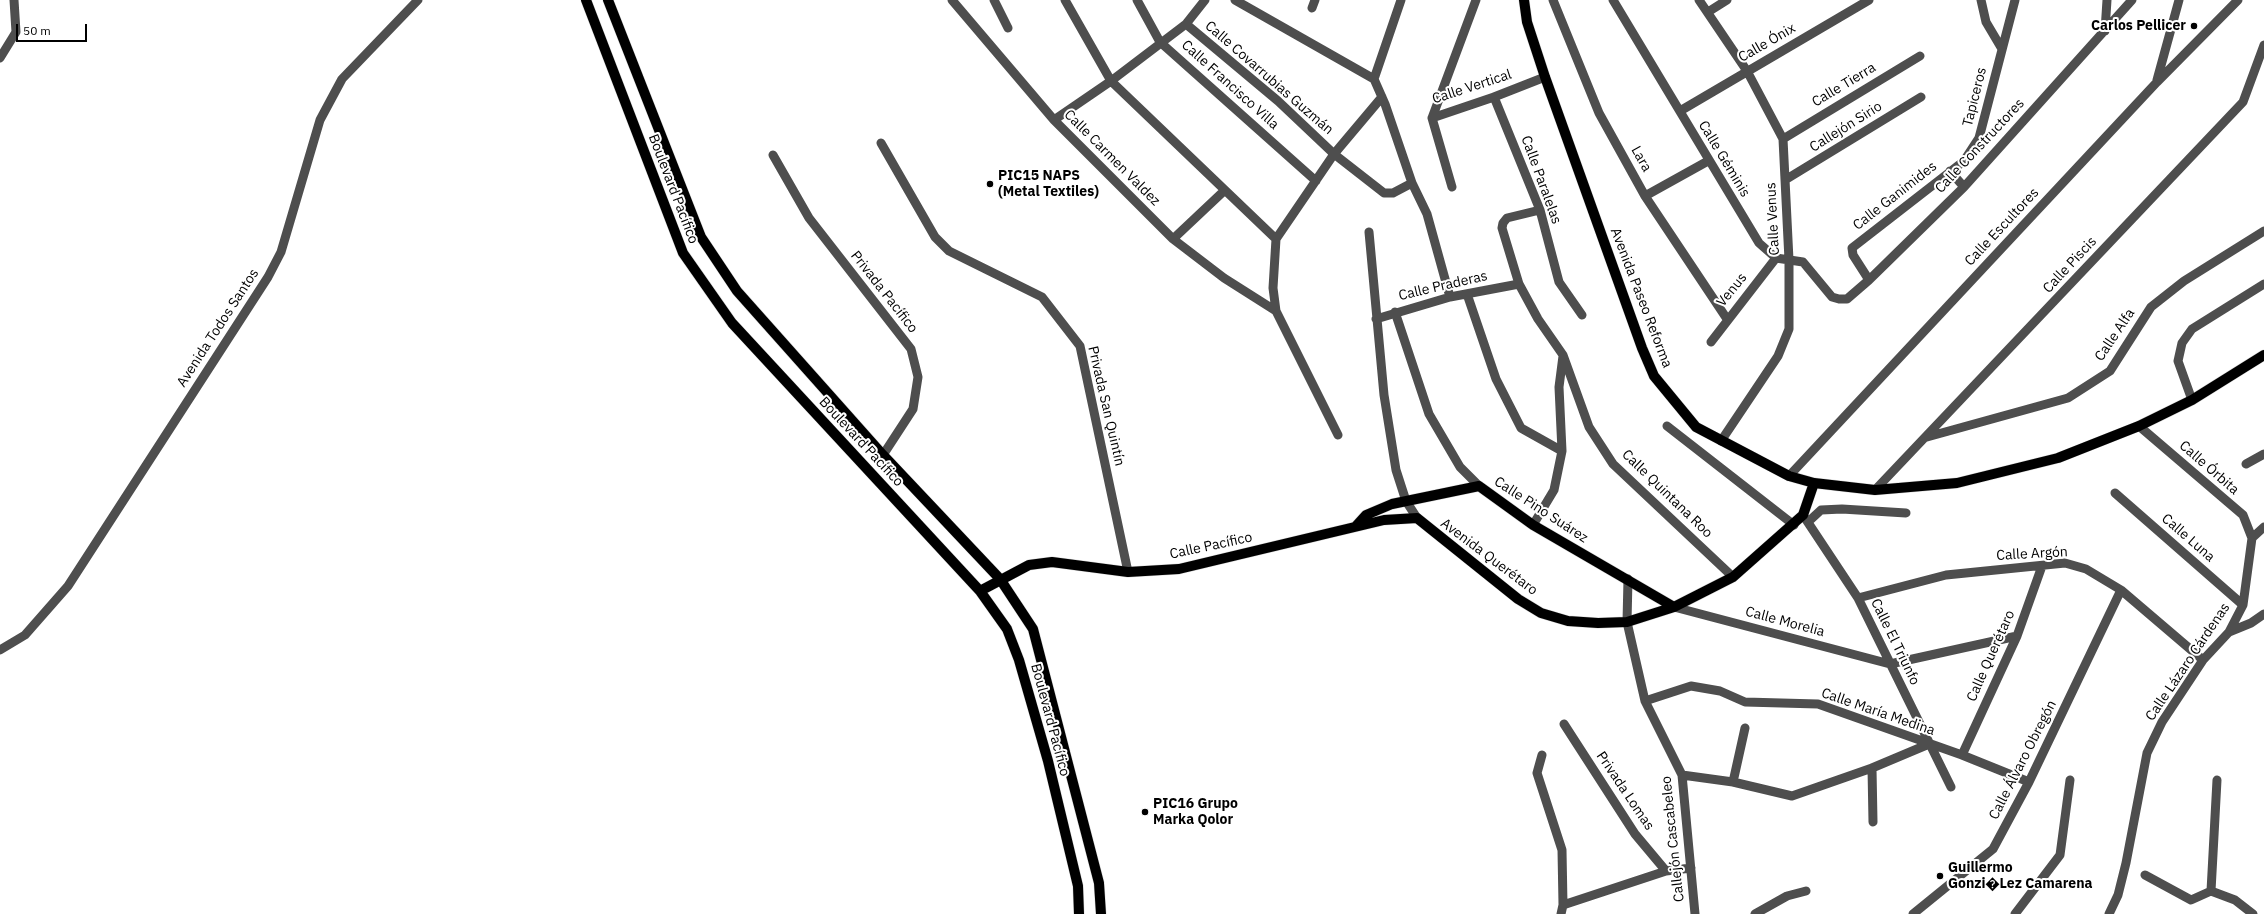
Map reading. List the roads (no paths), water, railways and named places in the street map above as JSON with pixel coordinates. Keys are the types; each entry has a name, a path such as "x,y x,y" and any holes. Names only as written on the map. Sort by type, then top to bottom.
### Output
{"main road":[{"name":"Boulevard Pacífico","path":"586,0 683,253 732,323 980,591 1007,629 1019,660 1048,761 1078,886 1079,914"},
{"name":"Boulevard Pacífico","path":"608,0 701,237 737,291 883,455 1000,579 1033,629 1099,883 1101,914"},
{"name":"Avenida Paseo Reforma","path":"1524,0 1527,22 1545,77 1642,348 1654,376 1696,427 1789,476 1814,482 1875,490 1957,482 2058,458 2139,426 2192,400 2264,355"},
{"name":"Avenida Querétaro","path":"1417,518 1518,599 1541,613 1568,621 1598,623 1627,622 1674,607 1733,577 1794,525 1805,519 1814,482"},
{"name":"Calle Pacífico","path":"1356,526 1366,515 1406,501 1479,486"},
{"name":"Calle Pino Suárez","path":"1479,486 1533,525 1674,607"},
{"name":"Calle Pacífico","path":"980,591 1000,579 1029,565 1052,562 1128,572 1179,570 1356,526 1384,520 1417,518"}],"street":[{"path":"0,58 16,32 14,0"},
{"name":"Avenida Todos Santos","path":"0,650 25,635 68,586 264,284 281,252 320,120 342,79 418,0"},
{"name":"Calle Carmen Valdez","path":"952,0 961,5 1054,120 1173,239 1224,278 1276,311"},
{"path":"994,0 1008,28"},
{"path":"1064,0 1111,81 1167,137 1225,190 1276,240"},
{"name":"Calle Francisco Villa","path":"1137,0 1160,42 1316,181"},
{"path":"1054,120 1111,81 1160,42 1186,24 1205,0"},
{"path":"1374,79 1401,0"},
{"name":"Calle Vertical","path":"1432,118 1476,0"},
{"name":"Lara","path":"1553,0 1599,113 1645,196 1727,319"},
{"name":"Calle Géminis","path":"1613,0 1680,111 1708,161 1759,243 1776,258"},
{"name":"Calle Venus","path":"1699,0 1747,71 1783,139 1790,260 1789,330 1778,356 1721,441"},
{"path":"1708,12 1727,0"},
{"name":"Calle Ónix","path":"1680,111 1869,0"},
{"path":"1981,0 1986,22 2002,49"},
{"name":"Tapiceros","path":"1950,171 1964,161 1979,138 2015,0"},
{"path":"2105,30 2107,0"},
{"name":"Calle Constructores","path":"1790,260 1804,262 1832,297 1847,299 1869,280 1964,187 2132,0"},
{"path":"2157,82 2179,0"},
{"name":"Calle Escultores","path":"1789,476 2157,82 2238,0"},
{"path":"1237,1 1374,79 1382,97 1412,183 1427,214 1450,297"},
{"name":"Calle Covarrubias Guzmán","path":"1186,24 1278,101 1334,154 1384,193 1393,193 1412,183"},
{"name":"Calle Piscis","path":"1875,490 1927,437 2243,102 2264,45"},
{"name":"Calle Tierra","path":"1783,139 1920,56"},
{"name":"Calle Vertical","path":"1432,118 1494,97 1545,77"},
{"path":"1338,434 1276,311 1273,288 1276,240 1334,154 1382,97"},
{"name":"Calle Paralelas","path":"1494,97 1540,210 1559,282 1582,315"},
{"name":"Callejón Sirio","path":"1785,180 1921,97"},
{"path":"1432,118 1452,187"},
{"name":"Privada San Quintín","path":"880,143 935,237 949,251 1042,298 1080,346 1128,572"},
{"name":"Privada Pacífico","path":"773,155 809,218 911,349 918,377 913,409 883,455"},
{"path":"1645,196 1708,161"},
{"path":"1950,171 1964,187"},
{"name":"Calle Ganimides","path":"1869,280 1853,255 1852,248 1950,171"},
{"path":"1173,239 1225,190"},
{"name":"Calle Quintana Roo","path":"1540,210 1507,218 1503,223 1502,228 1519,284 1538,319 1563,355 1589,427 1613,464 1733,577"},
{"name":"Calle Alfa","path":"1927,437 2068,398 2110,371 2151,307 2184,281 2264,231"},
{"path":"1369,232 1376,319"},
{"path":"1776,258 1790,260"},
{"name":"Venus","path":"1711,342 1727,319 1776,258"},
{"name":"Calle Praderas","path":"1376,319 1395,312 1450,297 1519,284"},
{"path":"2192,400 2178,362 2182,343 2192,330 2264,284"},
{"path":"1467,294 1496,379 1521,428 1562,451"},
{"name":"Calle Pino Suárez","path":"1395,312 1429,414 1460,466 1479,486"},
{"name":"Avenida Querétaro","path":"1376,319 1386,410 1396,470 1406,501 1417,518"},
{"path":"1533,525 1554,490 1562,451 1559,388 1563,355"},
{"path":"1667,426 1794,525"},
{"name":"Calle Órbita","path":"2139,426 2242,515 2252,538"},
{"path":"2246,464 2264,454"},
{"name":"Calle Luna","path":"2115,492 2243,605"},
{"path":"1805,519 1821,510 1842,509 1906,513"},
{"name":"Calle El Triunfo","path":"1805,519 1858,598 1951,787"},
{"path":"2252,538 2264,527"},
{"name":"Calle Lázaro Cárdenas","path":"2109,914 2118,895 2126,863 2147,753 2162,722 2203,660 2229,632 2243,605 2252,538"},
{"name":"Calle Argón","path":"1858,598 1946,575 2065,563 2086,568 2121,590 2203,660"},
{"name":"Calle Querétaro","path":"1962,755 2017,636 2042,566"},
{"name":"Callejón Cascabeleo","path":"1628,579 1627,622 1645,700 1682,775 1695,914"},
{"name":"Calle Álvaro Obregón","path":"1914,914 1993,849 2029,782 2121,590"},
{"name":"Calle Morelia","path":"1674,607 1890,664"},
{"path":"2229,632 2251,623 2264,614"},
{"path":"1890,664 2017,636"},
{"name":"Calle María Medina","path":"1645,700 1691,686 1720,691 1745,702 1818,704 1962,755 2029,782"},
{"name":"Privada Lomas","path":"1564,724 1635,834 1666,872"},
{"path":"1733,782 1745,728"},
{"path":"1682,775 1733,782 1792,796 1872,768 1929,744"},
{"path":"1542,755 1537,773 1562,850 1562,909 1666,872 1691,868"},
{"path":"1872,768 1873,822"},
{"path":"2014,914 2060,854 2070,780"},
{"path":"2211,891 2217,780"},
{"path":"2145,875 2191,900 2211,891 2235,900 2253,914"},
{"path":"1755,914 1787,896 1806,891"},
{"path":"1770,906 1776,914"}],"place":[{"name":"Carlos Pellicer","path":"2194,26"},
{"name":"PIC15 NAPS (Metal Textiles)","path":"990,184"},
{"name":"PIC16 Grupo Marka Qolor","path":"1145,812"},
{"name":"Guillermo Gonzi�Lez Camarena","path":"1940,876"}]}
